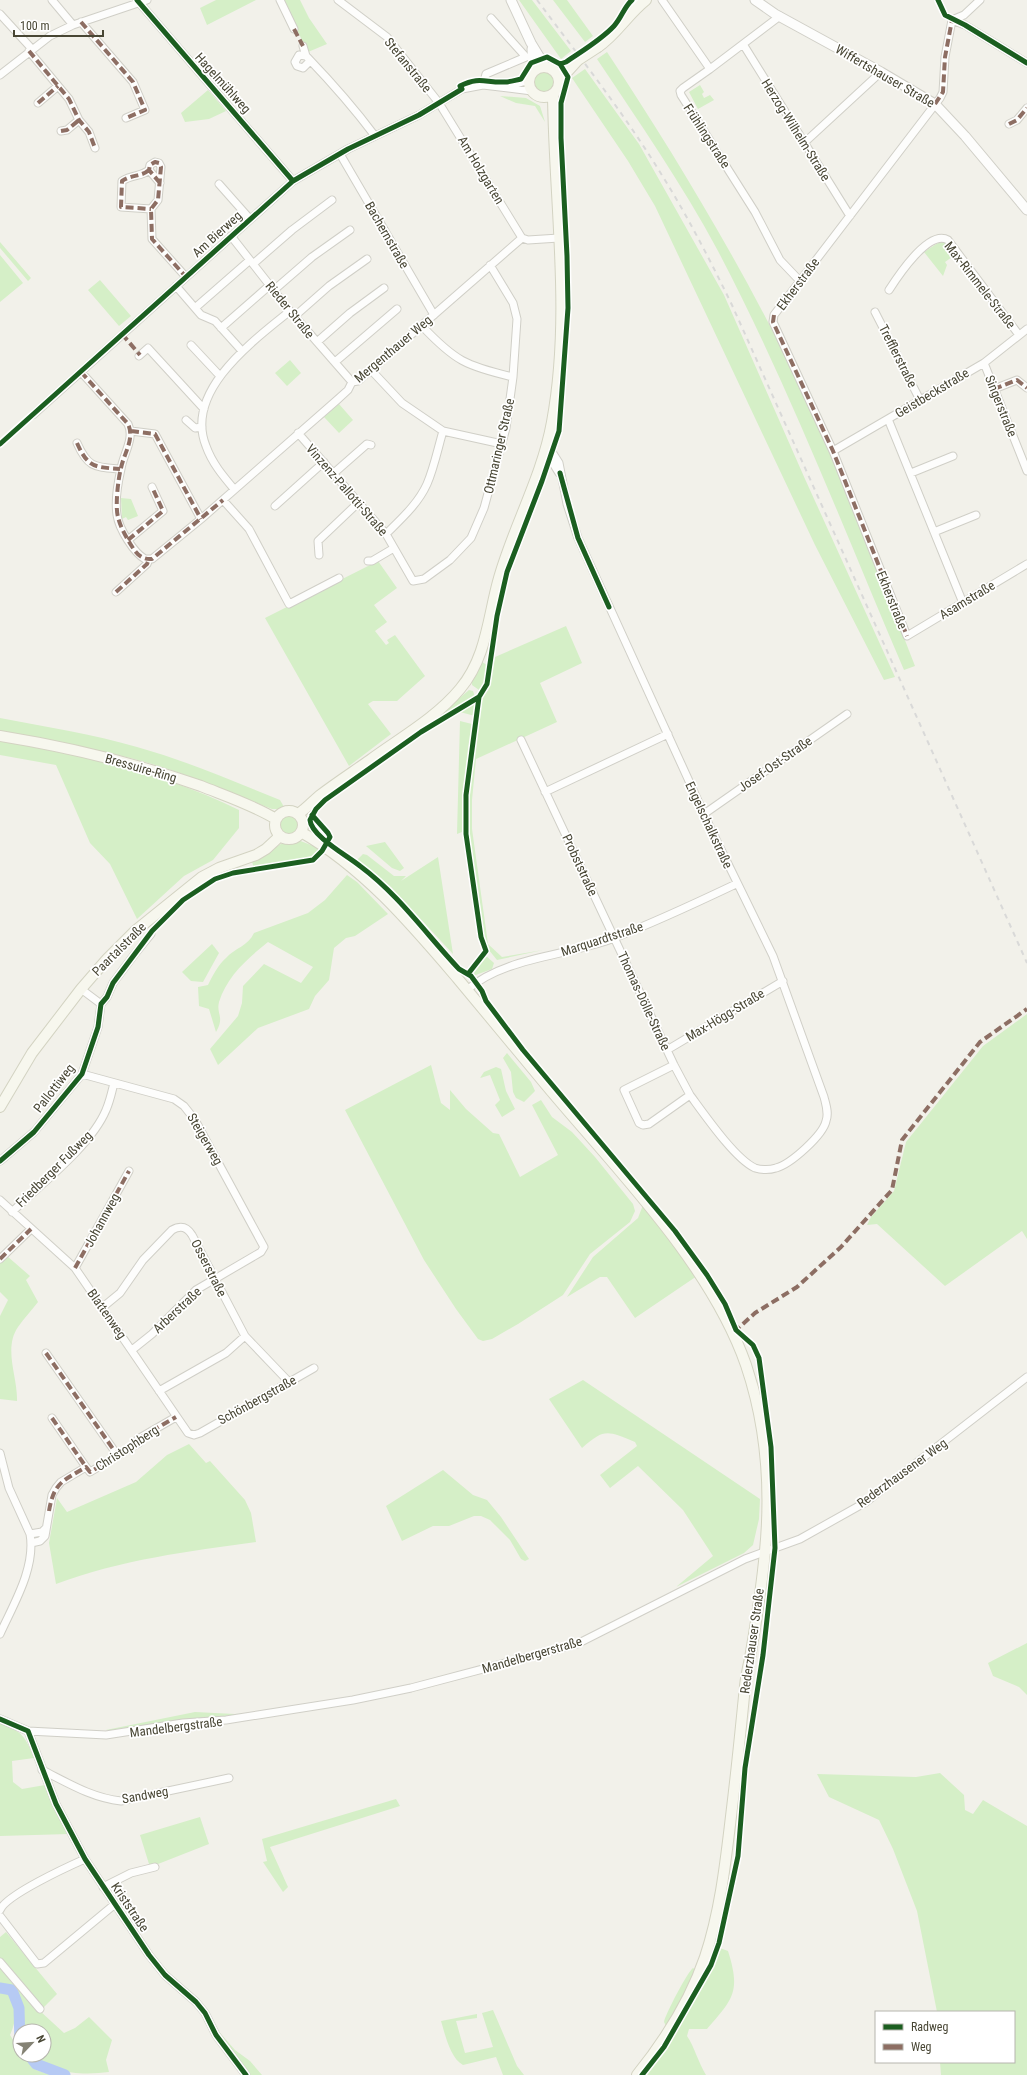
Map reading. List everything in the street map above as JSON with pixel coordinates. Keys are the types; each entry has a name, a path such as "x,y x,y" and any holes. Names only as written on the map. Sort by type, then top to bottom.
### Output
{"main road":[{"path":"542,97 553,94 558,89 559,81 569,67 614,34 635,3 646,0"},
{"path":"552,120 542,97 532,91 529,80 533,71 549,68 569,67"},
{"path":"549,68 559,81"},
{"path":"298,814 318,797 435,714 453,698 467,681 485,642 499,578 513,534 544,458 552,421 559,354 561,269 552,120 553,94"},
{"name":"Bressuire-Ring","path":"0,736 63,747 162,773 249,805 276,819"},
{"path":"292,811 298,814 302,821 301,832 293,838 288,839 280,836 275,828 276,819 285,812 292,811"},
{"path":"301,832 322,845 363,876 390,902 467,990"},
{"name":"Paartalstraße","path":"0,1107 32,1054 81,989 107,959 136,931 189,887 219,868 256,855 266,849 280,836"},
{"name":"Rederzhauser Straße","path":"467,990 669,1233 706,1284 745,1363 763,1434 768,1490 765,1551 745,1680 727,1854 719,1905 699,1975 666,2037 637,2075"}],"street":[{"path":"52,0 73,25"},
{"path":"0,75 30,50 50,36 81,22 138,1 147,0"},
{"path":"280,0 294,29"},
{"name":"Stefanstraße","path":"338,0 387,37 439,103 462,89 483,85 532,91"},
{"path":"511,0 531,43 549,68"},
{"path":"662,0 710,69 780,16"},
{"name":"Wiffertshauser Straße","path":"755,0 780,16 935,104 945,113 1027,210"},
{"path":"952,20 964,15 980,0"},
{"name":"Hagelmühlweg","path":"138,1 293,180"},
{"path":"0,14 69,99 79,120 89,132 95,148"},
{"path":"483,85 486,74 526,57 491,18"},
{"path":"952,20 965,25 1027,63"},
{"name":"Ekherstraße","path":"907,636 833,451 773,322 774,315 943,92 945,57 952,20"},
{"path":"81,22 136,88 145,110 126,118"},
{"path":"531,43 533,71"},
{"name":"Herzog-Wilhelm-Straße","path":"743,44 850,216"},
{"path":"303,46 308,58 344,97 375,136"},
{"name":"Frühlingstraße","path":"710,69 683,88 680,91 681,94 755,212 780,260 800,281"},
{"path":"804,143 881,72"},
{"name":"Stefanstraße","path":"502,88 529,80"},
{"path":"38,104 58,86"},
{"name":"Am Bierweg","path":"33,415 293,180 439,103"},
{"name":"Am Holzgarten","path":"439,103 522,238"},
{"path":"1009,124 1017,120 1027,108"},
{"path":"61,131 67,130 79,120"},
{"name":"Bachernstraße","path":"340,154 434,315"},
{"path":"152,209 121,207 122,181 130,175 144,175 149,170 150,165 155,162 159,163 161,167 158,200 152,209 152,239 186,277"},
{"path":"149,170 160,184"},
{"name":"Am Bierweg","path":"219,184 250,219"},
{"path":"195,308 292,230 332,200"},
{"path":"222,328 272,287 350,230"},
{"name":"Rieder Straße","path":"231,236 317,342 352,382"},
{"path":"522,238 528,240 559,238"},
{"name":"Mergenthauer Weg","path":"116,592 151,559 201,519 348,390 352,382 358,381 371,370 522,238"},
{"name":"Max-Rimmele-Straße","path":"889,290 912,259 920,251 937,239 945,238 1019,336"},
{"path":"234,489 212,461 205,446 202,427 204,409 210,392 220,376 242,352 367,259"},
{"name":"Ottmaringer Straße","path":"418,581 450,560 471,538 484,508 502,444 513,377 517,319 516,310 490,265"},
{"path":"176,286 201,315 215,321 222,328 242,352"},
{"path":"317,342 350,313 384,288"},
{"path":"335,362 397,309"},
{"name":"Trefflerstraße","path":"875,312 920,400"},
{"path":"422,326 447,352 459,360 476,368 513,377"},
{"name":"Geistbeckstraße","path":"833,451 984,363 1027,329"},
{"path":"191,345 220,376"},
{"path":"139,356 148,348 204,409"},
{"name":"Singerstraße","path":"984,363 1027,472"},
{"path":"371,370 402,403 443,431 502,444"},
{"path":"81,372 128,424 131,431 129,446 120,469 117,516 128,540 140,556 145,560 151,559"},
{"path":"994,389 1017,380 1027,388"},
{"path":"888,419 963,603"},
{"path":"186,420 195,428 202,427"},
{"path":"131,431 154,434 201,519"},
{"path":"386,534 414,505 422,494 427,483 443,431"},
{"name":"Vinzenz-Pallotti-Straße","path":"298,433 386,534 412,580 418,581"},
{"path":"77,443 88,463 97,468 120,469"},
{"path":"334,473 367,444 371,445"},
{"name":"Engelschalkstraße","path":"547,447 556,458 569,513 578,538 736,884 773,956 819,1082 828,1114 826,1122 817,1138 783,1165"},
{"path":"910,474 952,456"},
{"path":"544,458 554,464 560,473"},
{"path":"275,506 324,462"},
{"path":"128,540 163,511 152,487"},
{"path":"223,500 249,529 289,604 339,578"},
{"path":"319,555 318,541 359,502"},
{"path":"934,532 976,515"},
{"name":"Vinzenz-Pallotti-Straße","path":"368,561 372,561 394,548"},
{"name":"Asamstraße","path":"907,636 1027,564"},
{"name":"Josef-Ost-Straße","path":"704,814 847,714"},
{"path":"545,792 668,734"},
{"name":"Probststraße","path":"521,740 614,938"},
{"name":"Marquardtstraße","path":"467,990 501,968 614,938 664,918 736,884"},
{"name":"Pallottiweg","path":"0,1160 34,1132 82,1074 98,1027 101,1004 108,997 114,983 150,934"},
{"name":"Thomas-Dölle-Straße","path":"614,938 690,1095 710,1123 745,1162 763,1170 777,1168 783,1165"},
{"name":"Max-Högg-Straße","path":"667,1050 782,981"},
{"path":"81,989 101,1004"},
{"name":"Thomas-Dölle-Straße","path":"674,1064 624,1090 639,1123 643,1126 649,1124 690,1095"},
{"name":"Steigerweg","path":"82,1074 168,1096 184,1106 195,1120 264,1247"},
{"name":"Friedberger Fußweg","path":"12,1212 68,1159 93,1131 106,1110 114,1083"},
{"name":"Johannweg","path":"75,1268 129,1171"},
{"name":"Blattenweg","path":"0,1200 75,1268 188,1433 200,1433"},
{"name":"Osserstraße","path":"103,1307 120,1293 143,1260 177,1227 184,1228 190,1232 245,1336 289,1382"},
{"path":"0,1259 31,1229"},
{"name":"Arberstraße","path":"132,1350 152,1334 196,1290 261,1252 264,1247"},
{"path":"160,1391 226,1353 245,1336"},
{"path":"46,1353 118,1456"},
{"name":"Schönbergstraße","path":"200,1433 314,1368"},
{"name":"Rederzhausener Weg","path":"765,1551 800,1539 866,1502 1027,1377"},
{"name":"Christophberg","path":"32,1543 43,1539 52,1495 61,1482 86,1467 90,1472 139,1443 138,1439 176,1417"},
{"path":"52,1418 57,1423 86,1467"},
{"path":"0,1454 9,1488 30,1534 32,1543 29,1562 2,1622 0,1634"},
{"path":"30,1534 42,1532 46,1528"},
{"name":"Mandelbergerstraße","path":"353,1700 468,1674 577,1644 745,1559 765,1551"},
{"name":"Mandelbergstraße","path":"0,1719 28,1730 106,1735 183,1723 226,1720 353,1700"},
{"name":"Kriststraße","path":"28,1730 56,1804 84,1859 165,1975 196,2002 205,2013 216,2034 246,2075"},
{"name":"Sandweg","path":"42,1770 86,1792 106,1799 121,1801 229,1778"},
{"path":"0,1910 2,1906 14,1896 84,1859"},
{"path":"104,1887 131,1873 155,1867"},
{"path":"0,1916 37,1964 44,1963 115,1904"},
{"path":"0,1962 40,2009"}],"green space":[{"path":"216,0 256,0 207,25 200,8"},
{"path":"282,0 300,0 309,18 327,44 308,52"},
{"path":"519,0 532,0 571,51 561,59"},
{"path":"553,0 567,0 593,36 585,42"},
{"path":"607,52 670,150 730,251 758,302 810,407 834,460 866,537 915,666 904,670 769,354 718,251 675,177 597,59"},
{"path":"585,69 639,144 724,295 805,479 895,677 884,680 815,545 655,206 628,161 572,78"},
{"path":"540,71 548,71 555,78 555,86 548,93 540,93 533,86 533,78"},
{"path":"700,85 704,92 702,94 704,98 710,95 714,100 698,109 689,92"},
{"path":"208,90 226,111 209,119 185,122 181,113"},
{"path":"500,96 526,98 540,106 545,122 535,106 516,103"},
{"path":"941,241 946,242 955,255 945,262 947,265 943,276 924,252"},
{"path":"0,242 31,278 28,281 0,248"},
{"path":"0,255 23,283 0,302"},
{"path":"100,280 131,316 119,326 88,290"},
{"path":"290,360 301,373 287,386 275,373"},
{"path":"339,404 353,420 339,433 324,417"},
{"path":"121,498 131,499 138,516 128,520 126,517 122,519"},
{"path":"378,561 397,588 374,605 387,622 375,631 386,645 389,643 387,640 395,635 425,676 397,701 373,701 368,704 391,734 349,766 265,618"},
{"path":"566,626 582,663 540,683 557,722 476,759 472,800 472,829 488,944 502,957 543,950 497,960 484,944 480,928 468,840 468,790 481,696 486,690 488,691 495,657"},
{"path":"481,661 488,666 485,683 479,690 472,685 472,681"},
{"path":"469,690 473,691 475,697 431,722"},
{"path":"474,701 477,703 475,716 460,712 414,741 413,738"},
{"path":"0,718 104,738 156,753 210,772 280,800 284,807 272,809 182,774 114,754 0,733"},
{"path":"460,721 472,724 463,790 462,832 457,834"},
{"path":"0,741 92,759 182,786 239,810 239,828 213,860 184,876 137,919 110,864 90,843 56,765 0,755"},
{"path":"289,815 296,818 299,825 296,832 289,835 282,832 279,825 282,818"},
{"path":"298,840 321,849 309,860 254,868 252,862 281,844"},
{"path":"385,842 404,868 400,871 392,868 366,846"},
{"path":"363,854 367,855 394,876 406,876 401,881 438,857 453,954 391,887 357,860"},
{"path":"347,875 357,882 388,914 355,936 346,938 334,948 329,980 315,996 309,1009 258,1028 218,1065 210,1049 238,1016 242,1003 243,986 264,964 301,983 313,967 268,942 239,968 227,984 218,1006 220,1023 216,1032 209,1009 199,1006 198,987 208,985 223,961 245,944 254,933 308,913 325,900"},
{"path":"212,944 219,953 203,982 191,981 182,972"},
{"path":"485,955 494,963 492,969 473,976 471,974"},
{"path":"1027,1014 1027,1239 1022,1231 945,1286 877,1224 867,1225 871,1217 894,1191 906,1142 983,1046"},
{"path":"507,1053 531,1082 535,1091 524,1102 516,1098 513,1092 511,1072 503,1058"},
{"path":"431,1065 441,1103 450,1110 450,1090 466,1109 493,1133 499,1134 520,1177 558,1155 532,1105 541,1100 552,1117 572,1132 595,1157 633,1204 635,1211 630,1222 590,1254 563,1295 492,1339 483,1341 478,1339 456,1309 424,1260 345,1110"},
{"path":"496,1067 501,1069 506,1091 515,1109 502,1117 495,1105 500,1100 490,1075 480,1078 484,1072"},
{"path":"643,1205 697,1276 635,1318 607,1277 600,1277 567,1297 593,1257 638,1218"},
{"path":"7,1256 30,1276 26,1280 38,1302 18,1327 12,1344 11,1354 17,1401 0,1399 0,1316 8,1300 0,1292 0,1263"},
{"path":"583,1380 760,1499 759,1519 753,1545 744,1553 676,1587 713,1556 683,1510 638,1466 610,1488 600,1475 637,1446 635,1442 618,1435 607,1433 596,1437 582,1448 549,1399"},
{"path":"189,1444 206,1463 210,1461 245,1500 251,1513 256,1542 155,1557 105,1569 56,1584 49,1543 57,1498 67,1512 136,1482 167,1455"},
{"path":"443,1470 473,1495 487,1500 501,1517 529,1559 525,1561 521,1559 510,1540 490,1520 481,1516 474,1516 449,1526 433,1526 402,1541 386,1506"},
{"path":"1027,1643 1027,1695 1019,1687 993,1676 988,1663"},
{"path":"195,1712 235,1714 256,1713 169,1721 129,1730 106,1730"},
{"path":"0,1723 14,1729 22,1736 34,1758 12,1761 13,1782 22,1789 45,1785 69,1834 0,1836"},
{"path":"940,1773 964,1795 965,1810 973,1814 983,1800 1027,1826 1027,2075 941,2075 940,2063 1015,2063 1015,2011 937,2011 917,1911 893,1849 879,1820 829,1797 817,1774 916,1777"},
{"path":"396,1799 400,1806 270,1847 288,1887 283,1892 263,1862 267,1861 262,1839"},
{"path":"200,1817 209,1844 158,1864 149,1864 140,1835"},
{"path":"6,1932 57,1994 42,2009 0,1960 0,1937"},
{"path":"720,1948 728,1951 732,1965 734,1986 732,1994 723,2010 707,2029 689,2029 687,2036 706,2075 646,2075 671,2040 703,1984"},
{"path":"0,1966 40,2011 64,2033 75,2028 89,2017 112,2040 106,2060 109,2072 68,2072 49,2067 43,2063 52,2063 52,2023 22,2023 21,2010 16,1995 7,1987 0,1986"},
{"path":"693,1968 696,1970 686,1995 667,2028 664,2022 668,2011"},
{"path":"4,1991 10,1993 15,2014 10,2035 12,2038 12,2063 29,2063 36,2070 52,2075 0,2075 0,1992"},
{"path":"493,2010 517,2066 524,2075 503,2075 496,2057 463,2065 458,2062 451,2051 441,2021 477,2014 477,2018 456,2021 465,2053 493,2047 482,2013"},
{"path":"215,2027 235,2050 250,2061 262,2075 250,2075"}],"waterway":[{"path":"0,1988 12,1990 19,2008 19,2023"},
{"path":"35,2063 65,2075"}],"railway":[{"path":"537,0 600,84 646,150 680,205 715,271 732,305 1027,963"}],"marked path":[{"path":"935,104 943,92 945,57 952,20"},
{"path":"81,22 133,82 145,110 126,118"},
{"path":"294,29 303,46"},
{"path":"29,51 69,99 79,120 89,132 95,148"},
{"path":"38,103 58,86"},
{"path":"1009,124 1017,120 1027,108"},
{"path":"61,131 67,130 79,120"},
{"path":"160,183 149,170 150,165 155,162 159,163 161,167 158,200 151,209 152,239 186,277"},
{"path":"149,170 143,174 130,177 122,181 121,207 151,209"},
{"path":"774,315 773,322 833,451 907,636"},
{"path":"122,334 140,355"},
{"path":"81,372 128,424 130,430 130,441 122,462 119,479 117,512 125,535 139,555 152,559 223,500"},
{"path":"994,389 1017,380 1027,388"},
{"path":"131,431 155,434 201,519"},
{"path":"77,443 85,457 93,465 104,468 120,469"},
{"path":"128,540 163,511 152,487"},
{"path":"116,592 147,564 149,559"},
{"path":"734,1332 755,1313 797,1287 841,1247 892,1190 902,1140 980,1042 1027,1009"},
{"path":"75,1268 129,1171"},
{"path":"0,1259 31,1229"},
{"path":"46,1353 118,1456"},
{"path":"49,1511 51,1501 57,1488 66,1479 86,1467 90,1472 139,1443 138,1439 176,1417"},
{"path":"52,1418 86,1467"}],"cycle path":[{"path":"137,0 293,181"},
{"path":"560,64 566,62 609,31 617,23 632,0"},
{"path":"938,0 945,15 965,25 1027,63"},
{"path":"0,444 293,181 348,149 419,115 462,89 460,86 473,81 505,82 521,79 531,63 547,57 560,64 568,77 561,103 568,308 559,431 542,481 507,572 497,616 487,684 479,697 421,732 325,800 316,809 310,820 312,826 323,839 360,866 387,889 459,969 471,976 482,991 486,1001 523,1050 675,1231 707,1275 725,1304 736,1330 753,1345 759,1358 771,1447 775,1548 763,1655 745,1768 738,1856 719,1943 711,1965 664,2047 642,2075"},
{"path":"560,473 578,538 609,607"},
{"path":"468,974 486,951 481,937 466,834 466,795 479,697"},
{"path":"0,1161 34,1132 82,1074 98,1027 101,1004 107,997 113,983 152,931 183,900 215,879 233,873 313,860 322,851 330,837 312,815"},
{"path":"0,1719 28,1731 56,1804 85,1859 149,1955 165,1975 196,2002 205,2013 216,2035 246,2075"}]}
